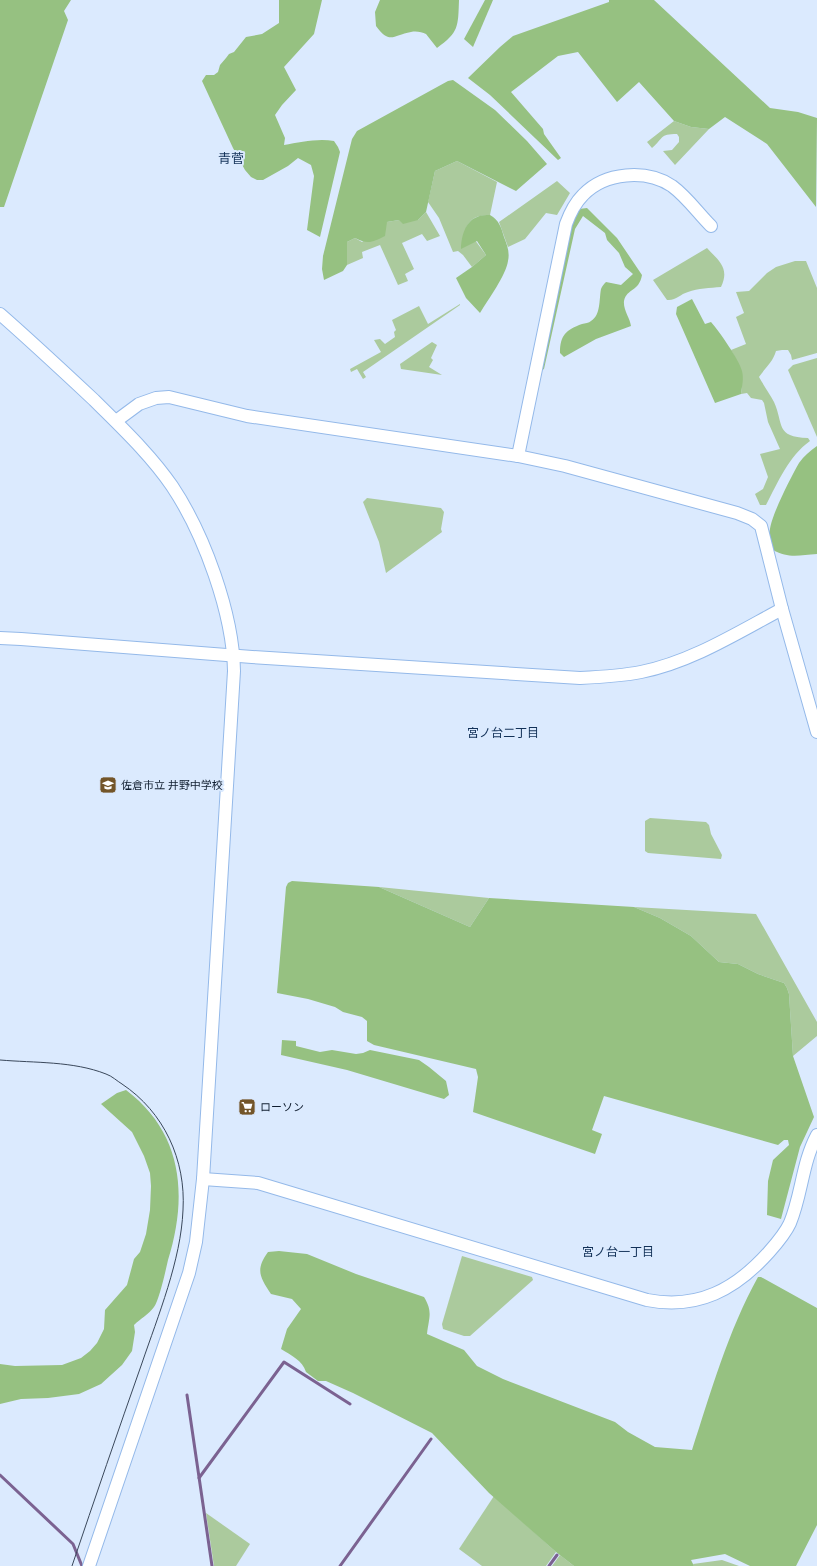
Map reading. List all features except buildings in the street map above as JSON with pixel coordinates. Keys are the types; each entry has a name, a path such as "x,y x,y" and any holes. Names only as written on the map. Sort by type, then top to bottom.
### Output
{"street":[{"path":"518,456 566,224 570,213 584,194 594,186 611,178 633,176 654,179 672,186 711,226"},
{"path":"0,314 48,357 116,422 139,446 172,486 192,522 206,552 218,587 234,656 203,1179 196,1242 189,1273 171,1329 89,1566"},
{"path":"116,422 126,413 143,402 156,398 169,397 247,416 518,456 565,466 737,513 752,519 762,526 782,609 817,732"},
{"path":"0,638 234,656 580,678 620,676 642,672 689,657 782,609"},
{"path":"203,1179 258,1183 647,1300 656,1302 696,1301 708,1297 740,1280 754,1269 782,1238 794,1213 807,1159 817,1135"}],"green space":[{"path":"0,0 71,0 64,11 68,20 4,207 0,207"},
{"path":"279,0 322,0 314,34 284,67 296,90 275,115 285,138 284,145 328,140 334,141 340,152 320,237 307,230 314,176 311,165 298,158 288,166 263,180 257,180 251,177 245,170 233,148 202,81 206,75 214,75 218,72 220,65 229,54 234,52 246,37 262,34 279,23"},
{"path":"380,0 459,0 456,28 450,38 437,48 426,34 421,32 411,32 388,37 376,26 375,12"},
{"path":"485,0 493,0 473,47 464,39"},
{"path":"609,0 654,0 770,108 798,112 817,118 816,207 767,144 725,117 709,129 691,127 674,121 639,82 617,102 578,52 558,56 511,92 543,129 544,134 561,158 558,160 490,95 468,78 513,36 609,2"},
{"path":"453,80 495,110 527,141 547,164 516,191 457,161 435,171 426,212 418,220 403,224 399,220 387,222 385,236 377,240 367,242 355,238 347,242 347,265 343,271 324,280 322,269 323,256 352,139 357,131 448,81"},
{"path":"674,121 691,127 709,129 675,165 663,151 672,150 679,142 679,137 677,134 662,137 652,148 647,142"},
{"path":"457,161 497,182 490,215 476,217 466,228 486,255 472,267 458,251 453,252 439,218 428,202 435,171"},
{"path":"557,181 570,193 557,215 546,213 525,239 508,247 499,222"},
{"path":"587,208 617,238 642,275 636,287 628,294 624,301 631,326 596,339 564,357 560,353 561,342 565,334 576,326 590,322 596,315 602,286 606,282 621,285 633,274 625,267 619,253 607,240 605,233 583,216 575,229 544,369 540,371 571,225 579,209"},
{"path":"426,212 440,236 427,241 422,234 402,243 414,269 405,274 408,281 398,285 380,245 362,252 363,258 347,265 347,242 355,238 362,242 387,222 399,220 418,220"},
{"path":"490,215 496,219 501,227 508,249 509,258 504,273 480,313 466,298 456,278 486,255 477,241 461,249 464,230 473,219 479,216"},
{"path":"707,248 719,261 724,270 721,287 704,288 667,300 653,280"},
{"path":"795,261 806,261 817,288 817,353 792,360 788,350 776,351 771,362 759,377 774,402 780,423 785,432 797,437 808,438 810,441 790,462 766,505 760,505 755,494 763,489 768,477 760,454 780,449 768,422 762,400 751,398 747,393 741,394 742,376 737,361 731,350 746,344 736,317 744,313 736,292 749,291 767,273 776,267"},
{"path":"692,299 705,324 711,322 737,360 743,374 741,394 715,403 676,314 677,307"},
{"path":"460,304 363,372 366,377 363,379 357,369 351,372 350,369 381,352 374,340 380,339 385,344 395,337 394,332 396,330 392,320 419,306 428,324"},
{"path":"432,342 437,345 431,358 433,360 429,367 442,375 401,369 400,364"},
{"path":"817,358 817,437 788,370 793,365"},
{"path":"817,446 817,554 795,556 784,555 773,550 769,532 771,522 799,463"},
{"path":"367,498 441,508 444,512 441,529 442,532 386,573 379,542 363,502"},
{"path":"650,818 706,822 709,825 711,834 722,855 721,859 648,853 645,851 645,821"},
{"path":"292,881 379,887 470,927 489,898 634,907 660,918 691,936 719,962 738,964 758,974 784,983 789,994 793,1056 814,1117 800,1147 781,1219 767,1215 768,1181 773,1160 789,1145 788,1140 784,1140 778,1145 604,1096 592,1130 602,1134 595,1154 473,1112 478,1077 476,1069 374,1045 367,1041 367,1021 362,1017 343,1012 335,1007 308,999 277,993 286,887 288,883"},
{"path":"379,887 489,898 470,927"},
{"path":"634,907 756,914 817,1022 817,1036 793,1056 789,994 784,983 758,974 738,964 719,962 691,936 660,918"},
{"path":"282,1040 296,1041 296,1046 320,1052 332,1050 356,1054 370,1050 419,1060 446,1081 449,1095 444,1099 347,1070 281,1055"},
{"path":"126,1090 145,1107 159,1126 170,1146 176,1167 179,1189 178,1212 174,1236 156,1304 150,1312 134,1325 135,1332 132,1351 122,1365 101,1384 79,1394 48,1398 21,1399 0,1404 0,1364 15,1366 62,1365 81,1358 97,1343 104,1329 105,1310 127,1285 134,1259 140,1252 146,1234 150,1210 150,1173 144,1156 132,1132 101,1104 117,1093"},
{"path":"279,1251 307,1254 356,1274 424,1297 429,1307 427,1334 464,1350 477,1366 503,1379 615,1422 628,1432 655,1447 692,1450 729,1340 747,1298 758,1277 761,1277 817,1308 817,1525 796,1566 750,1566 725,1554 691,1560 694,1566 574,1566 489,1493 432,1433 353,1393 326,1381 318,1381 306,1372 299,1361 281,1349 287,1329 301,1309 292,1299 271,1294 260,1273 261,1264 268,1252"},
{"path":"462,1256 532,1277 533,1280 470,1336 464,1336 443,1329 442,1324"},
{"path":"494,1496 556,1552 546,1566 482,1566 459,1549"},
{"path":"206,1513 250,1544 236,1566 214,1566"},
{"path":"560,1555 574,1566 552,1566"},
{"path":"722,1560 739,1566 694,1566 693,1564"}],"waterway":[{"path":"199,1478 284,1362 350,1404"},
{"path":"187,1395 212,1566"},
{"path":"340,1566 431,1439"},
{"path":"0,1475 73,1544 82,1566"},
{"path":"549,1566 557,1555"}],"tram line":[{"path":"0,1060 54,1063 93,1070 112,1077 137,1095 150,1108 161,1123 176,1156 181,1173 183,1191 181,1229 168,1288 72,1566"}],"place":[{"name":"佐倉市立 井野中学校","path":"108,785"},
{"name":"ローソン","path":"247,1107"}],"district":[{"name":"青菅","path":"231,159"},
{"name":"宮ノ台二丁目","path":"503,733"},
{"name":"宮ノ台一丁目","path":"618,1252"}]}
